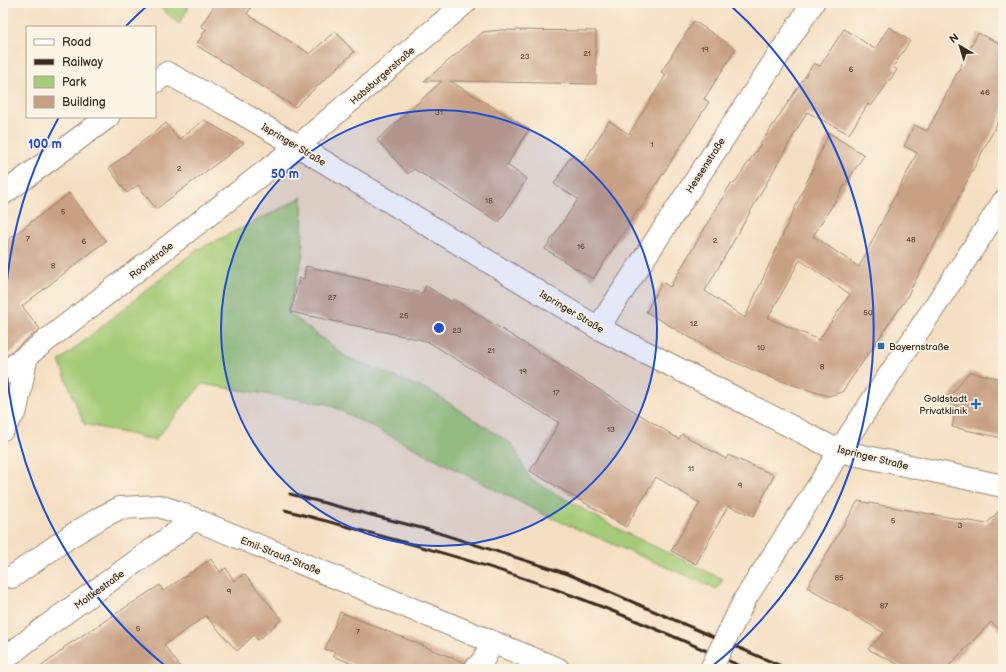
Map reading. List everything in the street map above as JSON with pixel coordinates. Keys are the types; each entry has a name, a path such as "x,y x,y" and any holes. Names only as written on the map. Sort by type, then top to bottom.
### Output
{"street":[{"name":"Habsburgerstraße","path":"298,146 465,3"},
{"name":"Hessenstraße","path":"598,328 813,3"},
{"name":"Ispringer Straße","path":"161,78 229,106 298,146 598,328 839,450 1003,486"},
{"path":"3,194 107,118"},
{"name":"Roonstraße","path":"3,374 298,146"},
{"path":"711,669 745,599 824,477 839,450 1003,202"},
{"path":"3,428 16,410 27,355"},
{"name":"Emil-Strauß-Straße","path":"12,577 69,537 120,508 159,506 195,519 558,669"},
{"name":"Moltkestraße","path":"3,660 44,628 195,519"},
{"path":"475,669 482,662 493,642"}],"green space":[{"path":"155,3 190,3 179,24"},
{"path":"302,197 303,254 288,312 346,357 432,392 512,444 530,479 622,531 723,579 717,589 545,515 328,404 202,384 155,440 84,424 59,361 195,251"}],"building":[{"path":"216,3 254,3 247,14 310,54 335,31 354,52 295,107 196,45 206,29 201,26"},
{"path":"694,21 736,49 704,99 709,102 639,211 638,210 593,279 545,249 578,199 554,184 571,156 583,163 609,121 629,134 666,75 661,72"},
{"path":"889,27 910,41 893,67 897,70 871,106 868,104 849,134 807,112 705,291 745,318 829,133 864,155 813,236 859,267 917,153 904,146 914,125 927,131 978,33 1003,45 1003,112 906,299 842,392 828,396 778,380 727,359 646,312 662,282 670,287 732,182 734,184 814,63 820,66 844,29 875,49","holes":["800,260 850,294 819,340 768,318"]},
{"path":"501,30 596,31 596,84 450,81 529,129 507,165 527,179 499,222 414,169 408,174 377,140 442,81 424,81 483,32"},
{"path":"204,120 244,143 156,209 138,185 127,193 109,168 166,123 179,140"},
{"path":"69,193 106,241 22,306 40,329 3,358 3,244"},
{"path":"306,266 422,293 426,286 452,302 453,299 679,439 682,434 726,459 728,455 774,475 754,516 728,506 696,564 671,551 700,503 656,477 626,527 530,471 559,423 427,341 291,312 299,278 304,279"},
{"name":"Goldstadt Privatklinik","path":"969,372 1003,379 1003,438 952,427 957,406 945,403"},
{"path":"858,501 986,524 1003,507 1003,633 991,622 946,669 907,669 868,649 884,633 807,587"},
{"path":"211,559 220,572 226,568 234,581 244,574 282,619 258,640 254,635 237,651 206,616 164,645 182,669 38,669 64,649 63,648 160,585 163,591"},
{"path":"340,612 465,663 463,669 366,669 333,656 335,652 325,649"}],"railway":[{"path":"290,494 429,530 568,574 788,669"},
{"path":"285,510 423,548 526,579 631,618 747,669"}],"place":[{"name":"Bayernstraße","path":"881,346"},
{"name":"Goldstadt Privatklinik","path":"976,404"}]}
